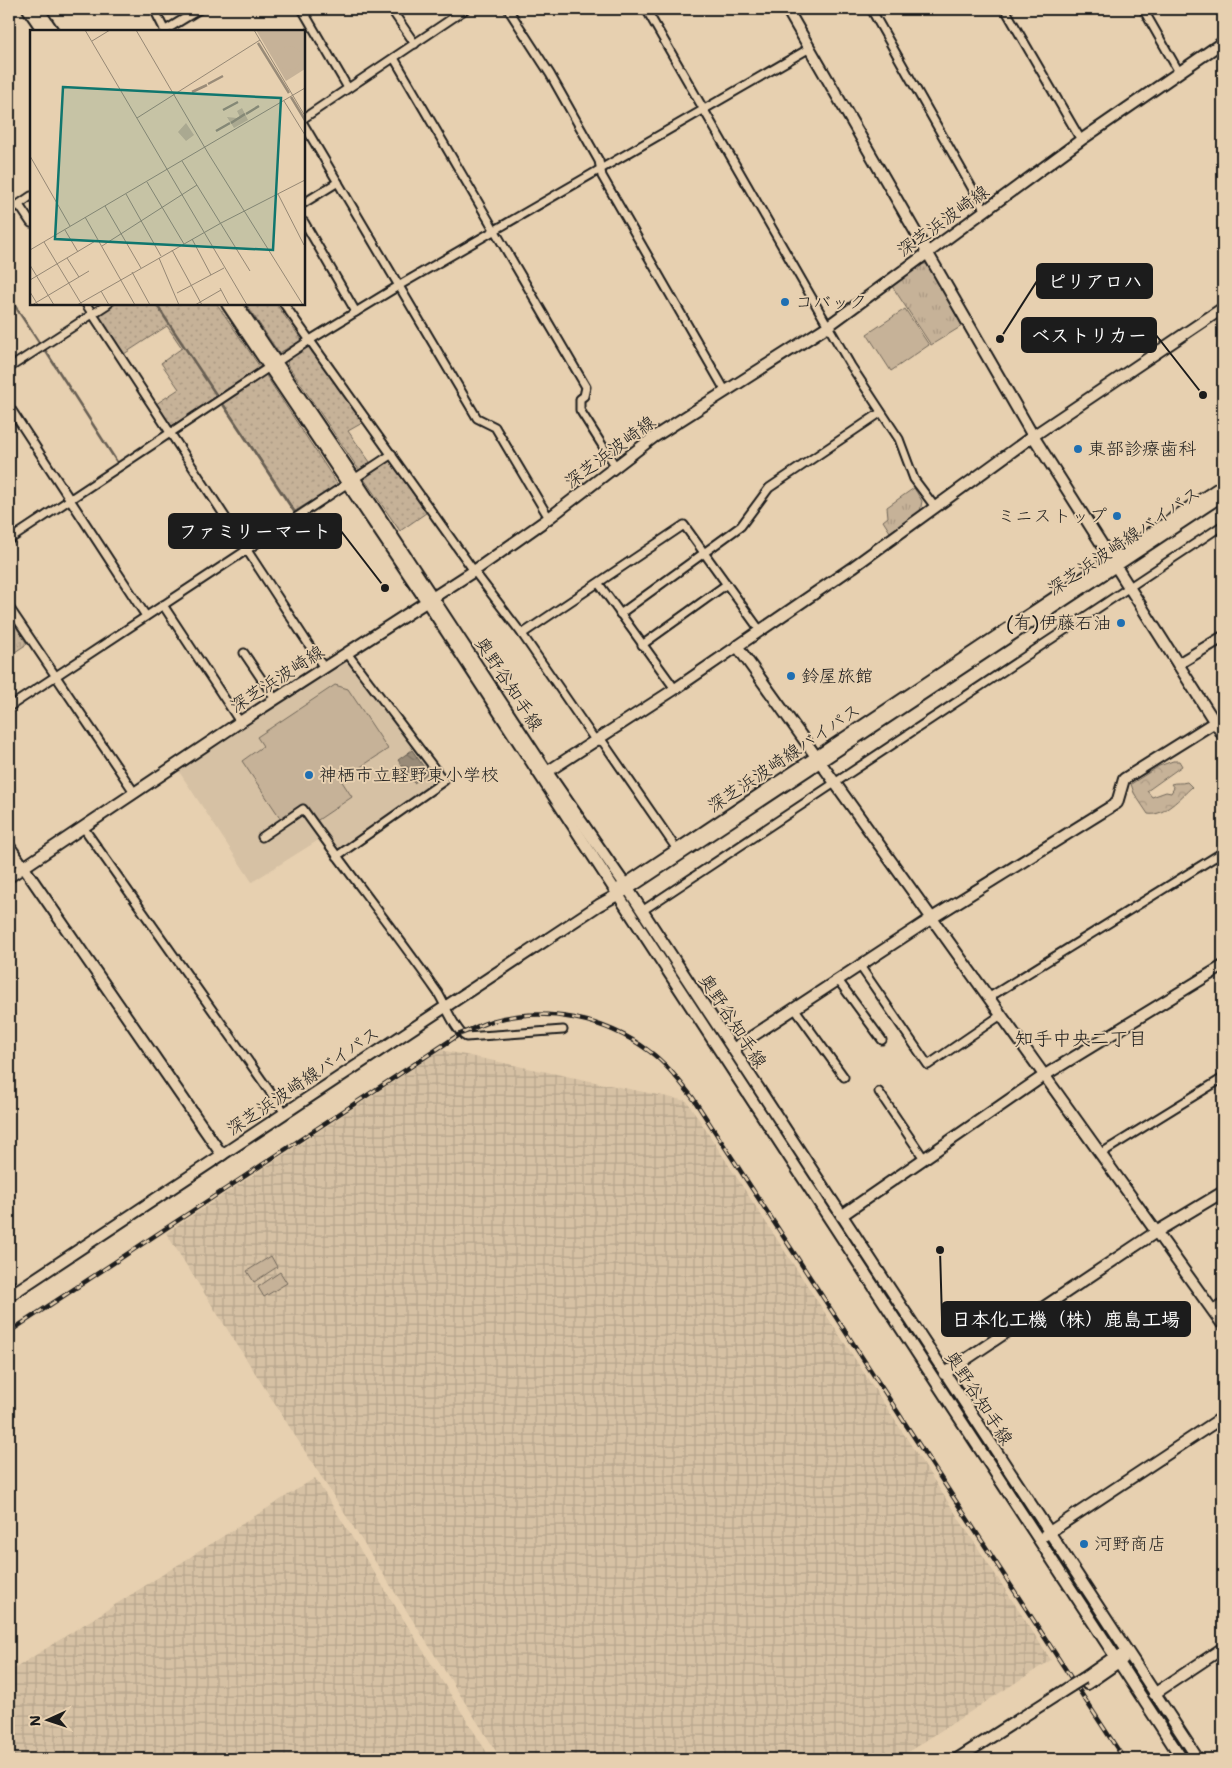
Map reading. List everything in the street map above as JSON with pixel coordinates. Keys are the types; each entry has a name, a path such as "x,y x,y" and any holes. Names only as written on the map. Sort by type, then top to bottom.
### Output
{"main road":[{"path":"28,9 42,30"},
{"path":"38,9 52,30"},
{"path":"787,9 1033,436 1115,562 1223,735"},
{"name":"深芝浜波崎線","path":"9,877 240,722 474,571 549,518 654,437 828,326 1081,140 1179,72 1222,45"},
{"name":"奥野谷知手線","path":"228,305 272,364 430,600 626,886 1127,1654 1198,1759"},
{"name":"奥野谷知手線","path":"238,305 272,364"},
{"path":"547,772 675,689 759,629 853,567 1033,436 1223,309"},
{"name":"深芝浜波崎線バイパス","path":"1115,562 1223,485"},
{"name":"深芝浜波崎線バイパス","path":"626,886 1115,562 1223,495"},
{"name":"奥野谷知手線","path":"430,600 616,894 1039,1538 1116,1661 1182,1759"},
{"path":"1178,664 1223,637"},
{"path":"737,646 1223,1325"},
{"path":"733,1049 932,918 1117,803 1124,778 1215,722"},
{"name":"深芝浜波崎線バイパス","path":"11,1290 222,1155 616,894 676,848 817,760"},
{"path":"9,846 22,868 222,1155"},
{"path":"841,1216 923,1157 1044,1075 1223,966"},
{"path":"944,1374 1156,1232 1223,1192"},
{"path":"1039,1538 1222,1422"},
{"path":"1154,1694 1223,1648"},
{"path":"966,1759 1127,1654"},
{"path":"957,1759 1073,1689"}],"street":[{"path":"154,9 164,30"},
{"path":"166,30 200,9"},
{"path":"302,9 348,88"},
{"path":"391,9 415,44"},
{"path":"305,117 466,9"},
{"path":"508,9 550,74 599,161 602,176 726,392"},
{"path":"646,9 828,326 898,439 914,479 935,507"},
{"path":"872,9 985,210"},
{"path":"1005,9 1081,140"},
{"path":"1143,9 1179,72"},
{"path":"9,540 310,340 400,285 810,48"},
{"path":"394,58 586,387 584,396 580,399 580,410 616,467"},
{"path":"305,127 477,418 495,427 549,518"},
{"path":"305,201 338,182"},
{"path":"9,212 30,197"},
{"path":"19,205 30,221"},
{"path":"305,224 356,312"},
{"path":"87,305 324,668"},
{"path":"9,368 106,305"},
{"path":"285,305 474,571 522,634 595,740 603,742 676,848"},
{"path":"9,406 146,616"},
{"path":"620,614 741,526 769,488 880,412"},
{"path":"9,707 392,454"},
{"path":"522,634 599,584 684,525 759,629"},
{"path":"642,911 836,784 1223,525"},
{"path":"599,584 675,689"},
{"path":"642,645 727,584"},
{"path":"163,605 240,722"},
{"path":"9,607 54,677 134,792"},
{"path":"244,653 275,699"},
{"path":"337,856 444,781 346,653"},
{"path":"262,837 303,809 410,952 446,1006 460,1034 466,1037 564,1030"},
{"path":"83,827 284,1113"},
{"path":"988,998 1223,852"},
{"path":"860,966 928,1064 1001,1015"},
{"path":"838,980 882,1040"},
{"path":"795,1008 844,1077"},
{"path":"1100,1154 1223,1078"},
{"path":"879,1092 923,1157"},
{"path":"1212,1310 1223,1303"}],"shaded area":[{"name":"神栖市立軽野東小学校","path":"346,659 440,780 337,853 325,836 252,882 178,770"},
{"path":"441,1050 687,1101 1051,1660 897,1759 501,1759 166,1233"},
{"path":"315,1478 491,1759 9,1759 9,1672"}],"green space":[{"path":"921,264 928,264 962,326 931,345 892,286"},
{"path":"112,305 218,305 260,367 171,427 156,404 179,389 161,363 182,348 167,326 124,354 98,314"},
{"path":"247,305 277,305 302,340 279,353"},
{"path":"905,309 929,345 891,371 867,334"},
{"path":"309,347 364,422 348,431 370,462 359,470 287,364 288,359"},
{"path":"265,374 338,485 295,511 222,401"},
{"path":"390,460 426,513 400,531 364,479 366,475"},
{"path":"914,488 922,501 920,512 890,532 883,521 888,517 887,507"},
{"path":"9,616 27,644 9,656"},
{"path":"335,685 348,689 388,749 341,780 352,797 315,822 303,804 281,819 242,761 263,746 257,737"},
{"path":"1179,761 1182,766 1147,791 1152,797 1166,792 1171,793 1174,788 1171,784 1173,783 1187,782 1192,787 1166,809 1154,814 1148,814 1134,793 1131,784 1159,766"},
{"path":"271,1256 277,1267 254,1282 247,1271"},
{"path":"280,1272 287,1283 264,1297 258,1287"}],"water":[{"path":"412,750 428,773 414,783 398,760"}],"waterway":[{"path":"11,300 40,344"},
{"path":"157,305 217,396"},
{"path":"45,350 117,462"},
{"path":"222,403 295,513"}],"railway":[{"path":"9,1332 460,1034 492,1021 533,1015 574,1018 613,1030 632,1040 661,1061 693,1098 1124,1759"}],"place":[{"name":"コバック","path":"785,302"},
{"name":"ピリアロハ","path":"1000,339"},
{"name":"ベストリカー","path":"1203,395"},
{"name":"東部診療歯科","path":"1078,449"},
{"name":"ミニストップ","path":"1117,516"},
{"name":"ファミリーマート","path":"385,588"},
{"name":"(有)伊藤石油","path":"1121,623"},
{"name":"鈴屋旅館","path":"791,676"},
{"name":"神栖市立軽野東小学校","path":"309,775"},
{"name":"日本化工機（株）鹿島工場","path":"940,1250"},
{"name":"河野商店","path":"1084,1544"}],"district":[{"name":"知手中央二丁目","path":"1081,1038"}]}
